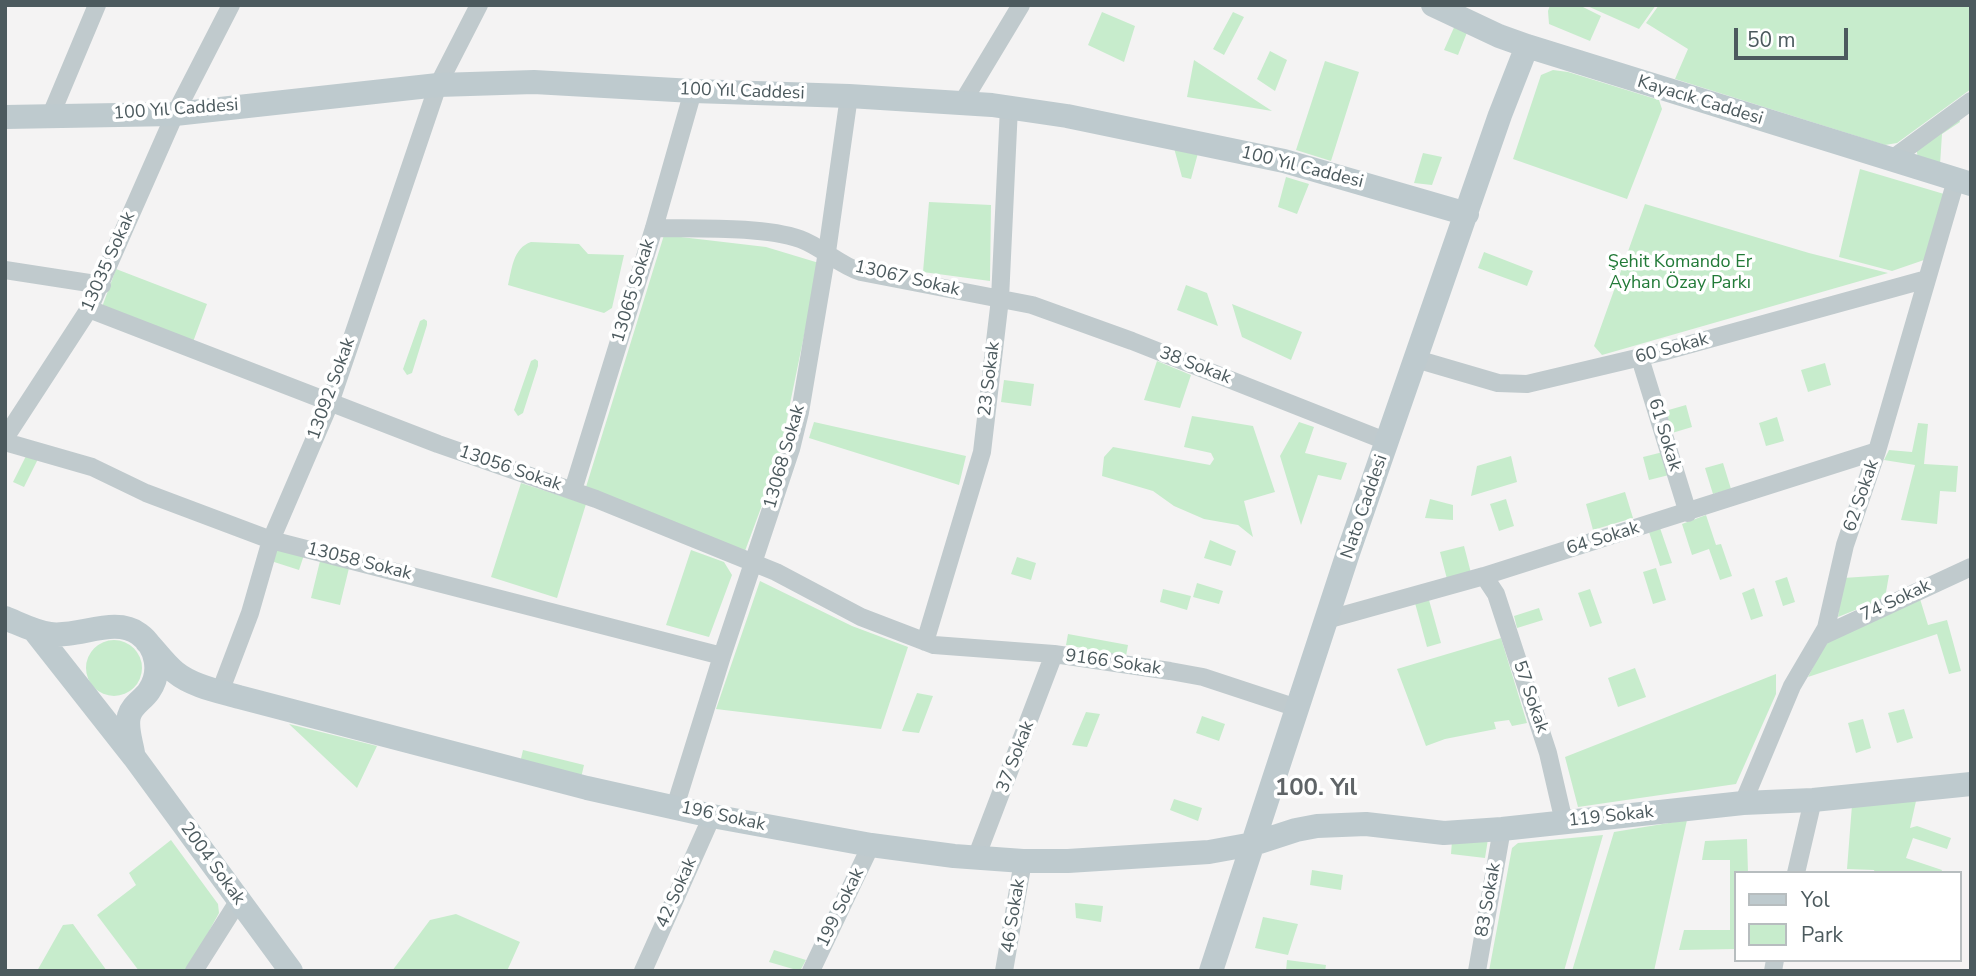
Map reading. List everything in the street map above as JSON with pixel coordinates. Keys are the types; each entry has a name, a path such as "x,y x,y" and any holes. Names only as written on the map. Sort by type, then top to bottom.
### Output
{"street":[{"path":"50,117 97,5"},
{"name":"13035 Sokak","path":"5,440 102,285 176,114 231,5"},
{"name":"13092 Sokak","path":"213,690 250,612 271,540 330,402 438,85 479,5"},
{"path":"962,103 1021,5"},
{"name":"Kayacık Caddesi","path":"1433,5 1527,46 1963,182"},
{"name":"Nato Caddesi","path":"1211,971 1326,620 1500,115 1527,46"},
{"name":"100 Yıl Caddesi","path":"5,117 176,114 438,85 534,82 962,103 1080,118 1284,161 1467,214"},
{"name":"13065 Sokak","path":"573,490 654,228 693,91"},
{"name":"13068 Sokak","path":"675,807 791,449 800,412 827,252 849,96"},
{"path":"1892,159 1971,101"},
{"name":"23 Sokak","path":"925,642 982,452 1000,299 1009,107"},
{"name":"62 Sokak","path":"1743,803 1792,686 1822,636 1845,545 1877,451 1927,279 1963,182"},
{"name":"13067 Sokak","path":"654,228 771,232 796,237 862,272 1000,299"},
{"path":"5,270 102,285"},
{"name":"60 Sokak","path":"1416,359 1498,383 1517,385 1573,375 1640,358 1927,279"},
{"name":"38 Sokak","path":"1000,299 1032,305 1083,323 1388,442"},
{"name":"13056 Sokak","path":"89,309 509,470 573,490 776,572 862,617 925,642"},
{"name":"61 Sokak","path":"1640,358 1688,513"},
{"name":"13058 Sokak","path":"5,440 92,467 146,493 271,540 722,656"},
{"name":"64 Sokak","path":"1326,620 1484,576 1877,451"},
{"name":"74 Sokak","path":"1822,636 1971,567"},
{"name":"57 Sokak","path":"1484,576 1496,594 1548,753 1564,822"},
{"path":"5,618 50,634 71,635 111,626 125,627 137,632 147,642 154,653 157,667 154,680 131,711 128,723 134,757"},
{"name":"2004 Sokak","path":"34,630 134,757 290,971"},
{"path":"98,630 87,637 74,661 75,675 83,692 99,705 112,708 126,707 142,698"},
{"name":"196 Sokak","path":"147,642 174,671 213,690 587,788 712,816 871,845 1023,861 1186,855 1253,844"},
{"name":"9166 Sokak","path":"925,642 952,648 1054,654 1203,677 1297,708"},
{"name":"37 Sokak","path":"976,858 1054,654"},
{"name":"196 Sokak","path":"142,698 213,690"},
{"name":"119 Sokak","path":"1253,844 1296,830 1353,824 1444,832 1502,829 1743,803 1813,800 1971,784"},
{"path":"1796,871 1813,800"},
{"name":"42 Sokak","path":"643,971 712,816"},
{"name":"83 Sokak","path":"1477,971 1502,829"},
{"name":"199 Sokak","path":"811,971 871,845"},
{"name":"46 Sokak","path":"1004,971 1023,861"},
{"path":"194,971 239,900"}],"green space":[{"path":"1550,5 1579,5 1601,16 1590,41 1549,24"},
{"path":"1585,5 1656,5 1639,29"},
{"path":"1659,5 1971,5 1971,89 1897,143 1885,145 1675,79 1688,49 1646,23"},
{"path":"1102,12 1135,26 1124,62 1088,45"},
{"path":"1233,12 1244,17 1224,55 1213,49"},
{"path":"1456,23 1468,30 1458,55 1444,50"},
{"path":"1270,51 1287,60 1275,91 1257,79"},
{"path":"1194,60 1272,111 1187,97"},
{"path":"1325,61 1359,72 1331,161 1296,150"},
{"path":"1553,70 1568,72 1659,100 1662,109 1627,199 1513,159 1541,75"},
{"path":"1958,116 1960,122 1942,134 1940,165 1918,159 1916,146"},
{"path":"1174,148 1198,153 1191,179 1182,177"},
{"path":"1423,153 1442,157 1432,185 1414,183"},
{"path":"1860,169 1944,194 1924,260 1892,271 1839,257"},
{"path":"1286,177 1309,184 1297,214 1278,207"},
{"path":"929,202 991,205 990,281 923,272"},
{"name":"Şehit Komando Er Ayhan Özay Parkı","path":"1645,204 1809,253 1888,273 1602,355 1594,346"},
{"path":"664,235 766,247 819,263 778,462 745,551 586,487"},
{"path":"531,242 579,244 588,254 624,255 612,308 604,313 508,285 517,254"},
{"path":"1484,252 1533,271 1527,286 1478,268"},
{"path":"116,269 207,304 193,342 102,307"},
{"path":"1186,285 1207,293 1218,326 1177,310"},
{"path":"1232,304 1302,332 1291,360 1242,337"},
{"path":"424,319 427,325 412,373 407,375 403,369 420,321"},
{"path":"535,359 538,366 523,413 518,416 514,410 531,361"},
{"path":"1157,361 1191,375 1180,408 1144,400"},
{"path":"1825,363 1831,385 1808,392 1801,370"},
{"path":"1004,380 1034,384 1031,406 1001,402"},
{"path":"1686,405 1692,427 1672,433 1665,411"},
{"path":"1192,416 1253,426 1275,492 1244,501 1253,537 1238,525 1204,519 1174,506 1153,491 1102,476 1104,457 1113,447 1210,465 1214,459 1211,453 1184,447"},
{"path":"1777,417 1784,441 1766,446 1759,423"},
{"path":"814,422 966,456 959,485 809,438"},
{"path":"1299,422 1314,427 1305,453 1347,463 1341,480 1318,475 1301,525 1280,456"},
{"path":"1918,423 1928,424 1924,464 1958,466 1956,492 1940,491 1937,524 1901,520 1915,465 1884,460 1889,450 1912,452"},
{"path":"1663,452 1669,475 1649,480 1643,457"},
{"path":"27,454 38,459 24,487 13,482"},
{"path":"1511,456 1517,482 1471,496 1477,466"},
{"path":"1723,463 1731,489 1713,494 1705,468"},
{"path":"521,483 586,504 557,598 491,577"},
{"path":"1625,492 1633,518 1593,530 1586,504"},
{"path":"1430,499 1453,505 1453,520 1425,518"},
{"path":"1506,499 1514,526 1499,531 1490,504"},
{"path":"1706,515 1716,545 1721,544 1732,576 1720,580 1709,549 1692,555 1682,524"},
{"path":"1660,528 1672,563 1660,566 1649,532"},
{"path":"1210,540 1236,551 1231,566 1204,558"},
{"path":"277,543 305,552 299,570 271,561"},
{"path":"1464,546 1471,573 1447,579 1440,552"},
{"path":"691,550 724,562 732,575 709,637 666,625"},
{"path":"321,557 350,564 340,605 311,598"},
{"path":"1017,557 1036,563 1031,580 1011,574"},
{"path":"1656,568 1666,600 1653,604 1643,572"},
{"path":"1889,575 1885,598 1838,617 1843,578"},
{"path":"1787,577 1795,602 1783,606 1775,581"},
{"path":"760,581 852,626 908,647 881,729 716,709"},
{"path":"1197,583 1223,591 1219,604 1193,597"},
{"path":"1754,588 1763,616 1751,620 1742,593"},
{"path":"1163,589 1191,596 1187,610 1160,602"},
{"path":"1590,589 1602,623 1590,627 1578,593"},
{"path":"1920,599 1928,625 1947,620 1961,671 1949,674 1937,634 1808,677 1826,642"},
{"path":"1429,600 1441,643 1427,647 1415,603"},
{"path":"1539,608 1543,620 1517,628 1514,616"},
{"path":"1068,634 1128,645 1126,656 1066,645"},
{"path":"1501,638 1527,723 1512,726 1509,720 1494,722 1496,729 1445,739 1426,746 1397,669"},
{"path":"108,640 120,640 130,644 138,652 142,668 138,684 130,692 120,696 108,696 98,692 90,684 86,674 86,662 90,652 98,644"},
{"path":"1635,668 1646,697 1618,707 1608,678"},
{"path":"1776,674 1776,694 1736,784 1578,807 1565,757"},
{"path":"917,693 933,696 919,733 902,731"},
{"path":"1904,709 1913,738 1897,743 1888,713"},
{"path":"1086,712 1100,714 1087,747 1072,745"},
{"path":"1202,716 1225,724 1219,741 1196,733"},
{"path":"1863,719 1871,748 1856,753 1848,723"},
{"path":"289,724 377,746 357,788"},
{"path":"523,750 584,765 581,778 520,763"},
{"path":"1174,799 1202,808 1198,821 1170,810"},
{"path":"1916,801 1910,828 1917,826 1951,838 1947,849 1913,838 1906,858 1942,871 1847,869 1852,805"},
{"path":"1687,820 1654,971 1572,971 1614,832"},
{"path":"1603,835 1564,971 1489,971 1512,848 1518,843"},
{"path":"1488,839 1485,858 1451,854 1452,841"},
{"path":"1747,839 1748,871 1734,871 1734,949 1679,950 1684,930 1730,930 1730,860 1702,860 1705,841"},
{"path":"171,840 218,904 219,913 187,971 139,971 97,915 136,885 129,873"},
{"path":"1312,870 1343,875 1341,890 1310,885"},
{"path":"1075,903 1103,906 1101,922 1076,918"},
{"path":"456,914 520,942 507,971 392,971 430,920"},
{"path":"1263,917 1298,924 1288,955 1255,948"},
{"path":"73,924 107,971 37,971 63,925"},
{"path":"774,950 806,960 800,971 769,962"},
{"path":"1287,960 1326,965 1325,971 1286,971"}],"district":[{"name":"100. Yıl","path":"1316,789"}]}
